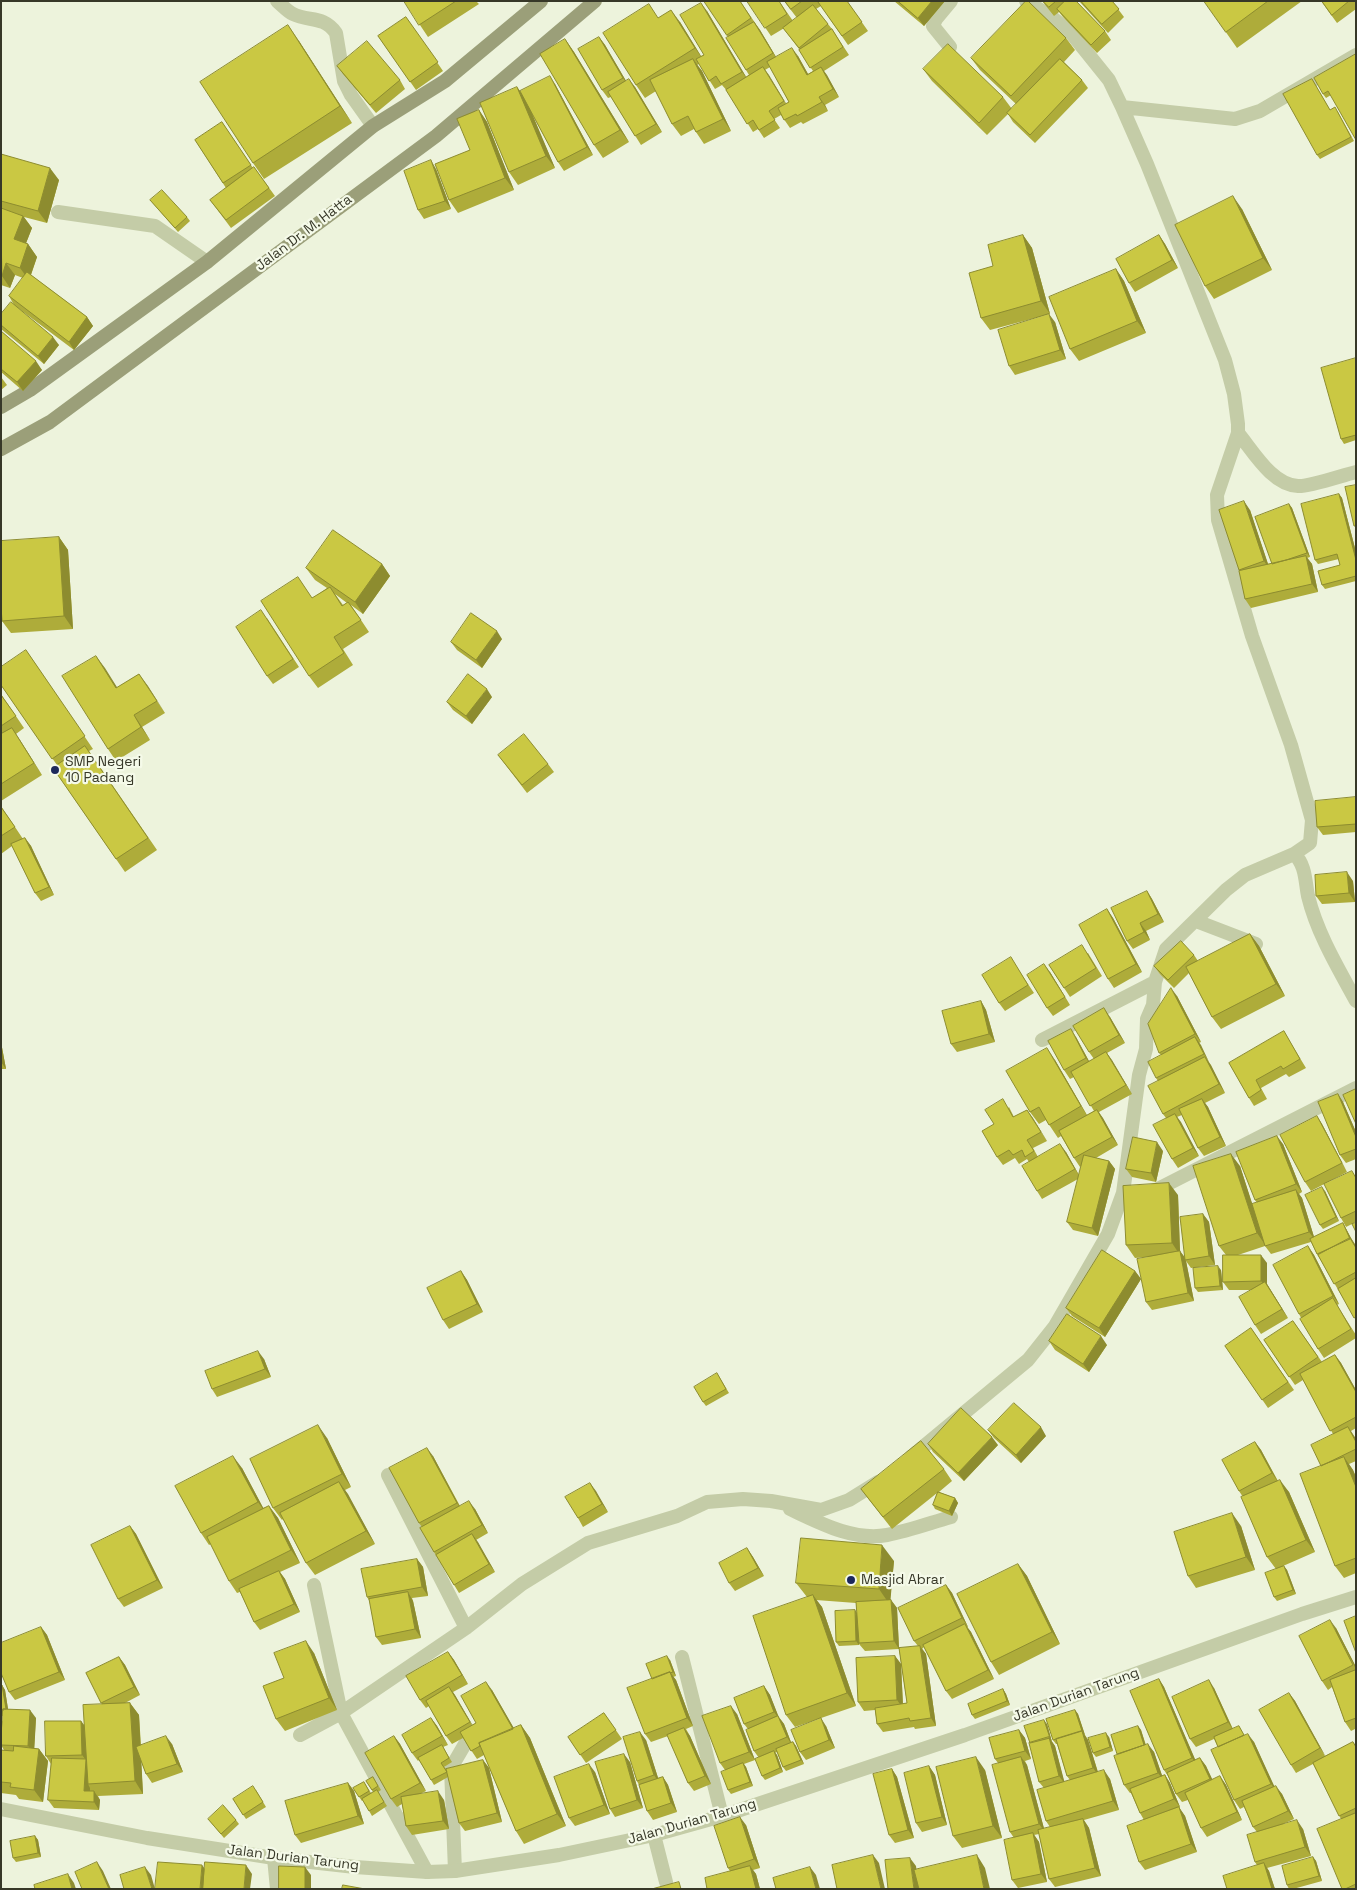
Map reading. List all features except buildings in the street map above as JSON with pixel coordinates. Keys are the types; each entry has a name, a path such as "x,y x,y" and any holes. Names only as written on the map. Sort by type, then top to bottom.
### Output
{"main road":[{"path":"1,407 30,390 206,262 373,126 445,81 541,1"},
{"name":"Jalan Dr. M. Hatta","path":"1,449 50,422 436,136 595,1"}],"street":[{"path":"276,1 293,14 324,21 336,33 344,80 351,95 373,126"},
{"path":"950,47 933,26 936,19 951,1"},
{"path":"300,1735 341,1714 466,1628 522,1584 588,1543 677,1516 708,1502 743,1499 771,1501 821,1510 849,1500 893,1471 1028,1360 1055,1326 1075,1293 1108,1234 1123,1193 1139,1075 1146,1048 1147,1018 1153,1005 1155,982 1166,949 1226,890 1245,875 1294,854 1310,843 1312,820 1291,746 1252,636 1218,520 1217,495 1238,433 1234,394 1225,360 1162,201 1109,80 1072,34 1026,1"},
{"path":"1122,107 1235,119 1260,111 1356,55"},
{"path":"58,212 155,226 206,262"},
{"path":"1238,433 1272,474 1286,483 1299,486 1356,472"},
{"path":"1294,854 1302,861 1309,898 1331,956 1356,1001"},
{"path":"1196,921 1256,944"},
{"path":"1042,1040 1155,982"},
{"path":"1123,1193 1149,1194 1356,1088"},
{"path":"388,1475 466,1628"},
{"path":"771,1501 822,1524 858,1535 886,1535 951,1517"},
{"path":"314,1585 341,1714 427,1872"},
{"name":"Jalan Durian Tarung","path":"1,1809 147,1838 274,1858 355,1867 427,1872 455,1871 559,1855 654,1835 722,1816 965,1736 1275,1624 1356,1597"},
{"path":"682,1657 722,1816"},
{"path":"455,1871 451,1768 465,1744"},
{"path":"654,1835 666,1882"},
{"path":"274,1858 277,1889"}],"place":[{"name":"SMP Negeri 10 Padang","path":"55,770"},
{"name":"Masjid Abrar","path":"851,1580"}]}
